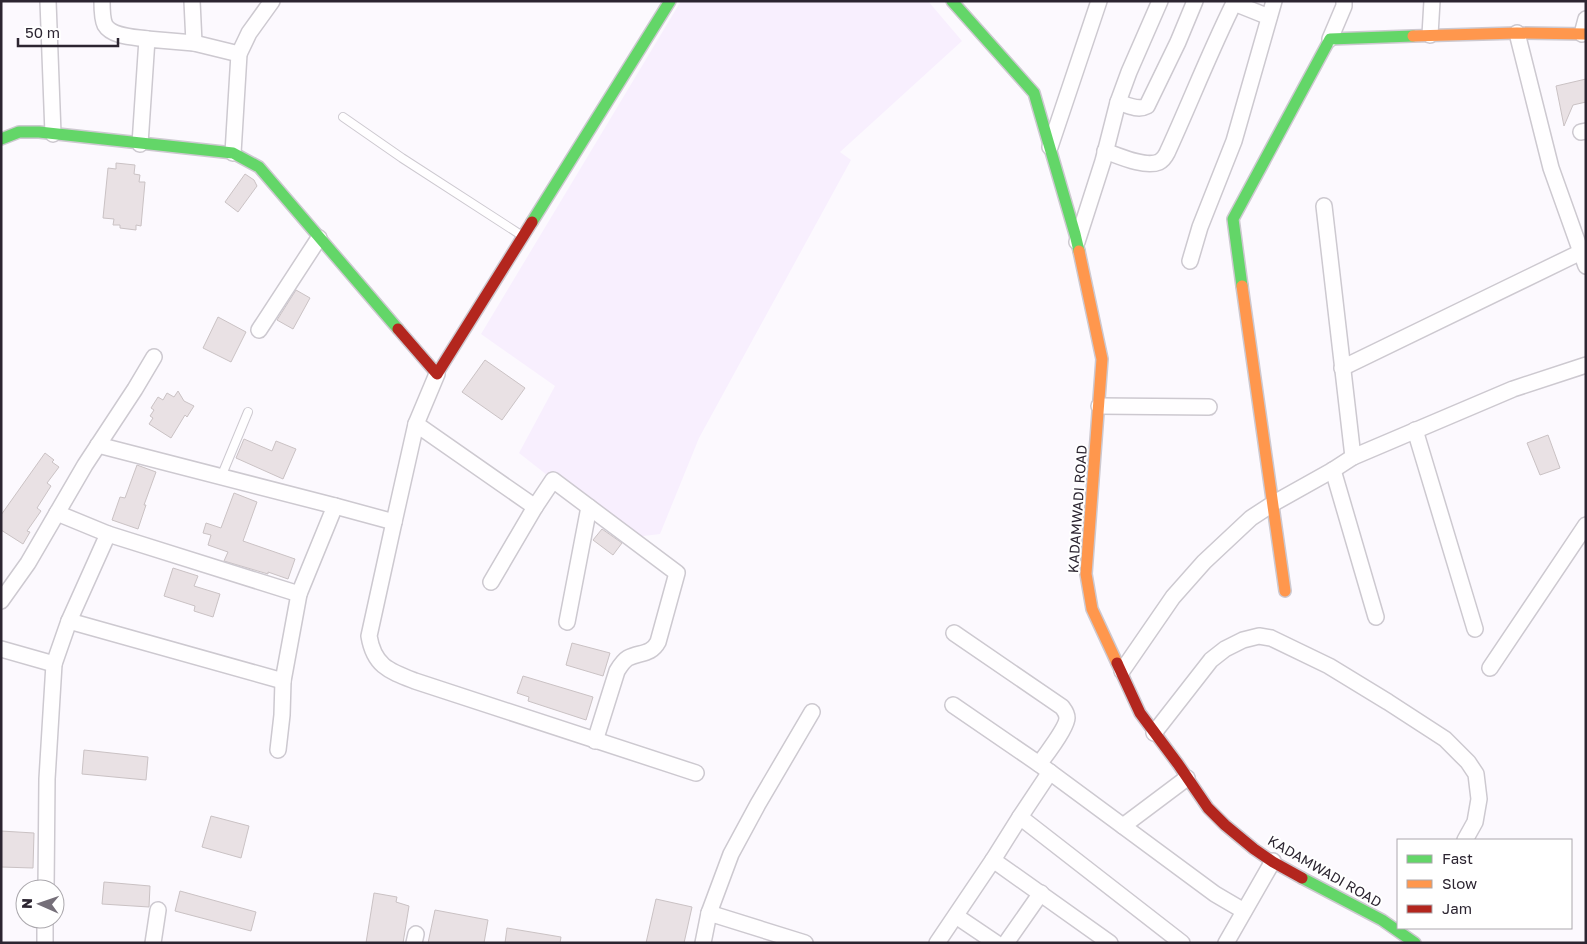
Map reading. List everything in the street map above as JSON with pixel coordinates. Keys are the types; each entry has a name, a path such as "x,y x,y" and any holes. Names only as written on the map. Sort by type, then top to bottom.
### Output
{"street":[{"path":"48,1 53,134"},
{"path":"102,1 105,25 112,31 124,36 194,43 239,54"},
{"path":"192,1 194,43"},
{"path":"234,154 239,54 249,33 272,1"},
{"path":"670,1 437,374 416,424 369,636 371,650 380,662 392,672 696,773"},
{"name":"KADAMWADI ROAD","path":"952,1 1034,93 1077,244 1102,359 1086,574 1092,609 1140,713 1202,801 1222,824 1273,861 1397,928"},
{"path":"1050,146 1099,1"},
{"path":"1077,244 1118,102 1160,1"},
{"path":"1118,102 1142,109 1146,106 1178,42 1195,1"},
{"path":"1190,261 1200,227 1234,140 1274,1"},
{"path":"1285,591 1274,503 1250,356 1233,219 1330,39 1344,6 1344,1"},
{"path":"1430,36 1432,1"},
{"path":"1105,151 1142,163 1152,164 1161,161 1167,153 1212,49 1235,2 1269,18"},
{"path":"1330,39 1517,33 1584,34 1586,19"},
{"path":"1342,368 1583,259 1551,168 1517,33"},
{"path":"140,144 147,39"},
{"path":"1,139 19,132 39,132 234,154 259,167 437,374"},
{"path":"1324,206 1353,457"},
{"path":"259,330 319,238"},
{"path":"1,601 28,563 85,465 154,358"},
{"path":"1122,671 1173,597 1204,562 1250,518 1353,457 1513,389 1586,364"},
{"path":"1099,406 1208,407"},
{"path":"416,424 535,508"},
{"path":"1415,430 1475,629"},
{"path":"98,445 394,522"},
{"path":"1333,470 1376,617"},
{"path":"491,582 553,480 676,573 658,642 650,652 627,658 617,671 596,741"},
{"path":"278,750 283,681 299,594 335,506"},
{"path":"567,622 589,507"},
{"path":"57,513 108,534 299,594"},
{"path":"1490,668 1586,525"},
{"path":"46,879 47,779 54,664 69,621 108,534"},
{"path":"69,621 283,681"},
{"path":"938,943 1020,817 1067,720 1067,713 1062,707 954,632"},
{"path":"1154,733 1211,660 1225,649 1243,640 1259,636 1270,638 1329,666 1388,702 1445,739 1468,762 1476,774 1480,799 1475,822 1466,839"},
{"path":"1,649 54,664"},
{"path":"953,705 1045,768 1215,894 1244,911"},
{"path":"703,943 709,913 731,854 812,712"},
{"path":"1122,826 1187,778"},
{"path":"1020,817 1182,943"},
{"path":"993,860 1110,943"},
{"path":"1226,943 1273,861"},
{"path":"1006,943 1041,893"},
{"path":"153,943 158,910"},
{"path":"709,913 805,943"},
{"path":"956,916 996,943"},
{"path":"45,929 45,943"},
{"name":"KADAMWADI ROAD","path":"1399,929 1410,935"}],"lane":[{"path":"343,117 522,236"},
{"path":"221,477 248,412"}],"shaded area":[{"path":"681,1 928,1 962,41 840,152 851,160 699,438 660,534 627,538 519,453 555,386 481,334"}],"building":[{"path":"1586,79 1586,102 1573,105 1564,126 1556,86"},
{"path":"116,163 135,165 134,174 140,175 139,182 145,182 141,226 136,225 136,230 120,228 120,225 113,225 114,219 103,218 108,168 116,169"},
{"path":"245,174 254,180 257,186 238,212 225,202"},
{"path":"296,290 310,298 293,329 277,320"},
{"path":"218,317 246,332 231,362 203,348"},
{"path":"485,360 525,388 502,420 462,392"},
{"path":"178,391 184,401 194,406 187,417 185,415 171,438 149,424 153,418 150,416 154,410 151,408 158,397 163,400 167,393 174,397"},
{"path":"1548,435 1560,468 1540,475 1527,443"},
{"path":"244,439 272,451 276,441 296,449 283,479 236,458"},
{"path":"45,453 59,467 47,483 51,486 37,508 41,511 27,531 30,532 23,544 1,530 1,515"},
{"path":"137,465 156,472 144,505 146,505 138,529 112,520 120,497 125,498"},
{"path":"234,493 257,502 243,541 295,559 288,579 224,561 228,552 208,545 211,535 203,533 206,523 221,528"},
{"path":"602,529 622,543 613,555 593,540"},
{"path":"173,568 198,576 194,586 220,594 213,617 194,611 195,606 164,596"},
{"path":"572,643 610,653 603,676 566,665"},
{"path":"523,676 593,697 586,720 528,701 529,697 517,693"},
{"path":"84,750 148,757 146,780 82,774"},
{"path":"211,816 249,826 241,858 202,847"},
{"path":"1,831 34,833 33,868 1,867"},
{"path":"104,882 150,886 149,907 102,904"},
{"path":"180,891 256,912 251,931 175,911"},
{"path":"374,893 397,897 396,902 409,906 403,943 366,943"},
{"path":"656,899 692,907 684,943 646,943"},
{"path":"435,910 488,920 484,943 428,943"},
{"path":"507,928 561,937 560,943 505,943"}],"traffic: fast":[{"path":"532,222 670,1"},
{"path":"952,1 1034,93 1079,251"},
{"path":"1242,286 1233,219 1330,39 1413,36"},
{"path":"1,139 19,132 39,132 233,153 259,167 398,329"},
{"path":"1302,878 1382,920 1415,943"}],"traffic: slow":[{"path":"1413,36 1517,33 1586,34"},
{"path":"1079,251 1102,359 1086,574 1092,609 1117,663"},
{"path":"1242,286 1285,591"}],"traffic: jam":[{"path":"398,329 437,374 532,222"},
{"path":"1117,663 1140,713 1208,808 1254,849 1302,878"}]}
